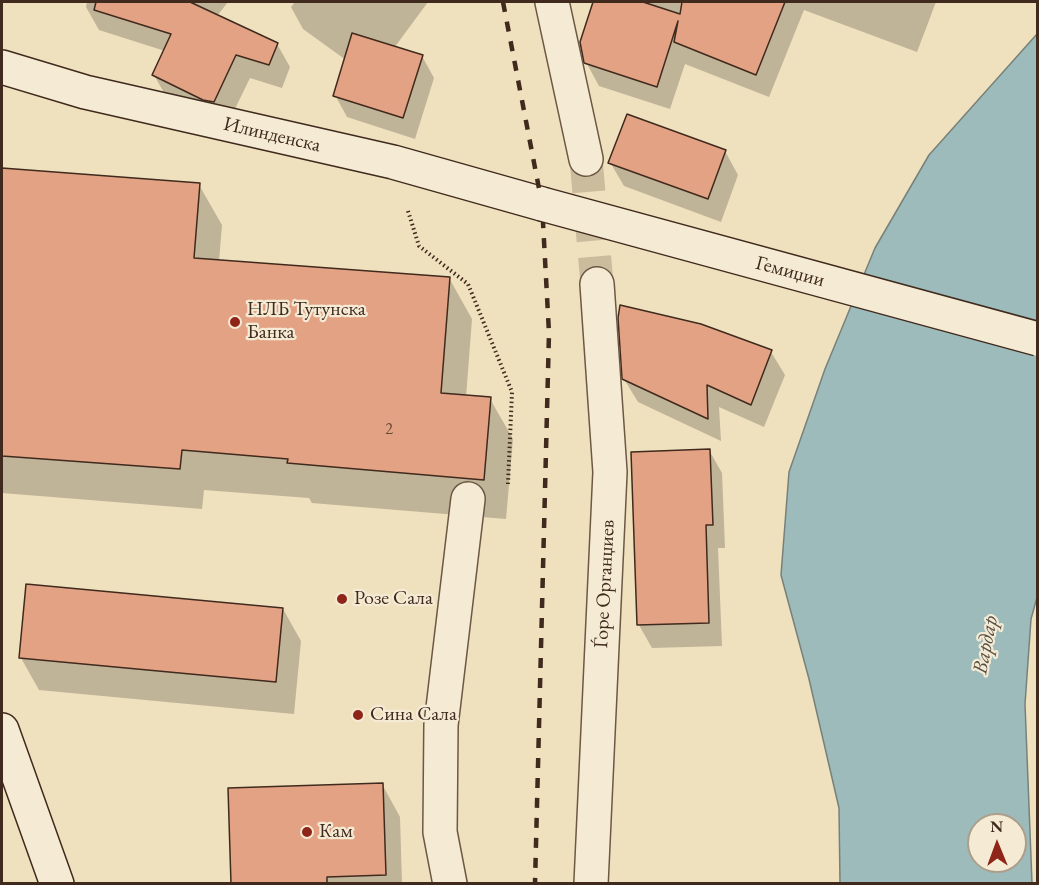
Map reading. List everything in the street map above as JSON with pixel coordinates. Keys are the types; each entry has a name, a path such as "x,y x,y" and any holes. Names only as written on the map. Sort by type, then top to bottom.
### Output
{"main road":[{"path":"552,2 586,159"},
{"name":"Илинденска","path":"2,67 85,92 393,162 542,204"},
{"name":"Гемиџии","path":"542,204 1038,339"},
{"name":"Ѓоре Органџиев","path":"591,884 610,472 597,284"},
{"path":"450,884 440,832 441,725 468,499"},
{"path":"2,730 57,884"}],"path":[{"path":"393,162 419,246 468,284 478,301 512,392 507,496 468,499"}],"water":[{"name":"Вардар","path":"1037,34 1038,594 1031,619 1025,704 1032,883 840,883 839,808 809,679 781,575 789,472 825,369 875,248 929,155"}],"building":[{"path":"96,2 190,2 278,43 269,65 236,55 214,102 203,100 152,75 171,34 94,10"},
{"path":"593,2 643,2 680,14 682,2 785,2 756,75 674,42 678,21 657,87 584,63 580,42"},
{"path":"352,33 423,55 403,118 333,96"},
{"path":"627,114 726,150 708,199 608,163"},
{"path":"2,168 200,183 194,258 450,277 441,393 491,397 484,480 287,463 288,459 182,450 180,469 2,456"},
{"path":"620,305 701,324 772,350 751,405 707,385 708,419 622,379 618,318"},
{"path":"710,449 713,525 706,525 709,623 637,625 631,452"},
{"path":"26,584 283,608 276,682 19,658"},
{"name":"Кам","path":"383,783 386,875 327,877 327,884 231,884 228,788"}],"tunnel":[{"path":"586,159 597,284"}],"railway":[{"path":"503,2 542,204 549,333 535,884"}],"place":[{"name":"НЛБ Тутунска Банка","path":"235,322"},
{"name":"Розе Сала","path":"342,599"},
{"name":"Сина Сала","path":"358,715"},
{"name":"Кам","path":"307,832"}]}
